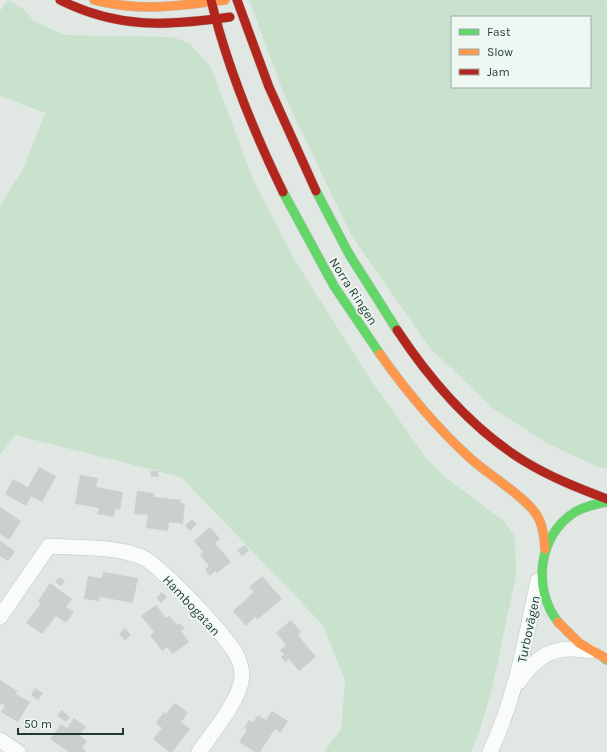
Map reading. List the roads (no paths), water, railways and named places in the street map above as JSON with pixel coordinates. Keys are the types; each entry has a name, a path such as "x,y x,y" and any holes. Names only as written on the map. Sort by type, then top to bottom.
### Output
{"main road":[{"path":"60,0 83,12 115,21 166,23 216,19 242,15"},
{"path":"94,0 134,9 228,0"},
{"name":"Norra Ringen","path":"237,0 284,125 321,206 364,280 427,370 462,410 498,443 530,464 559,480 607,500"},
{"name":"Norra Ringen","path":"211,1 236,82 265,156 301,229 334,286 389,366 440,429 478,466 532,509 540,523 545,549"},
{"path":"603,657 568,632 552,614 543,590 541,568 545,549 558,527 571,515 592,504 607,500"}],"street":[{"name":"Hambogatan","path":"0,617 49,546 116,550 143,557 174,582 214,627 238,657 242,676 234,701 199,752"},
{"name":"Turbovägen","path":"490,752 514,689 541,568"},
{"name":"Turbovägen","path":"514,689 528,668 543,656 563,649 577,649 603,657"},
{"path":"0,740 18,752"}]}
